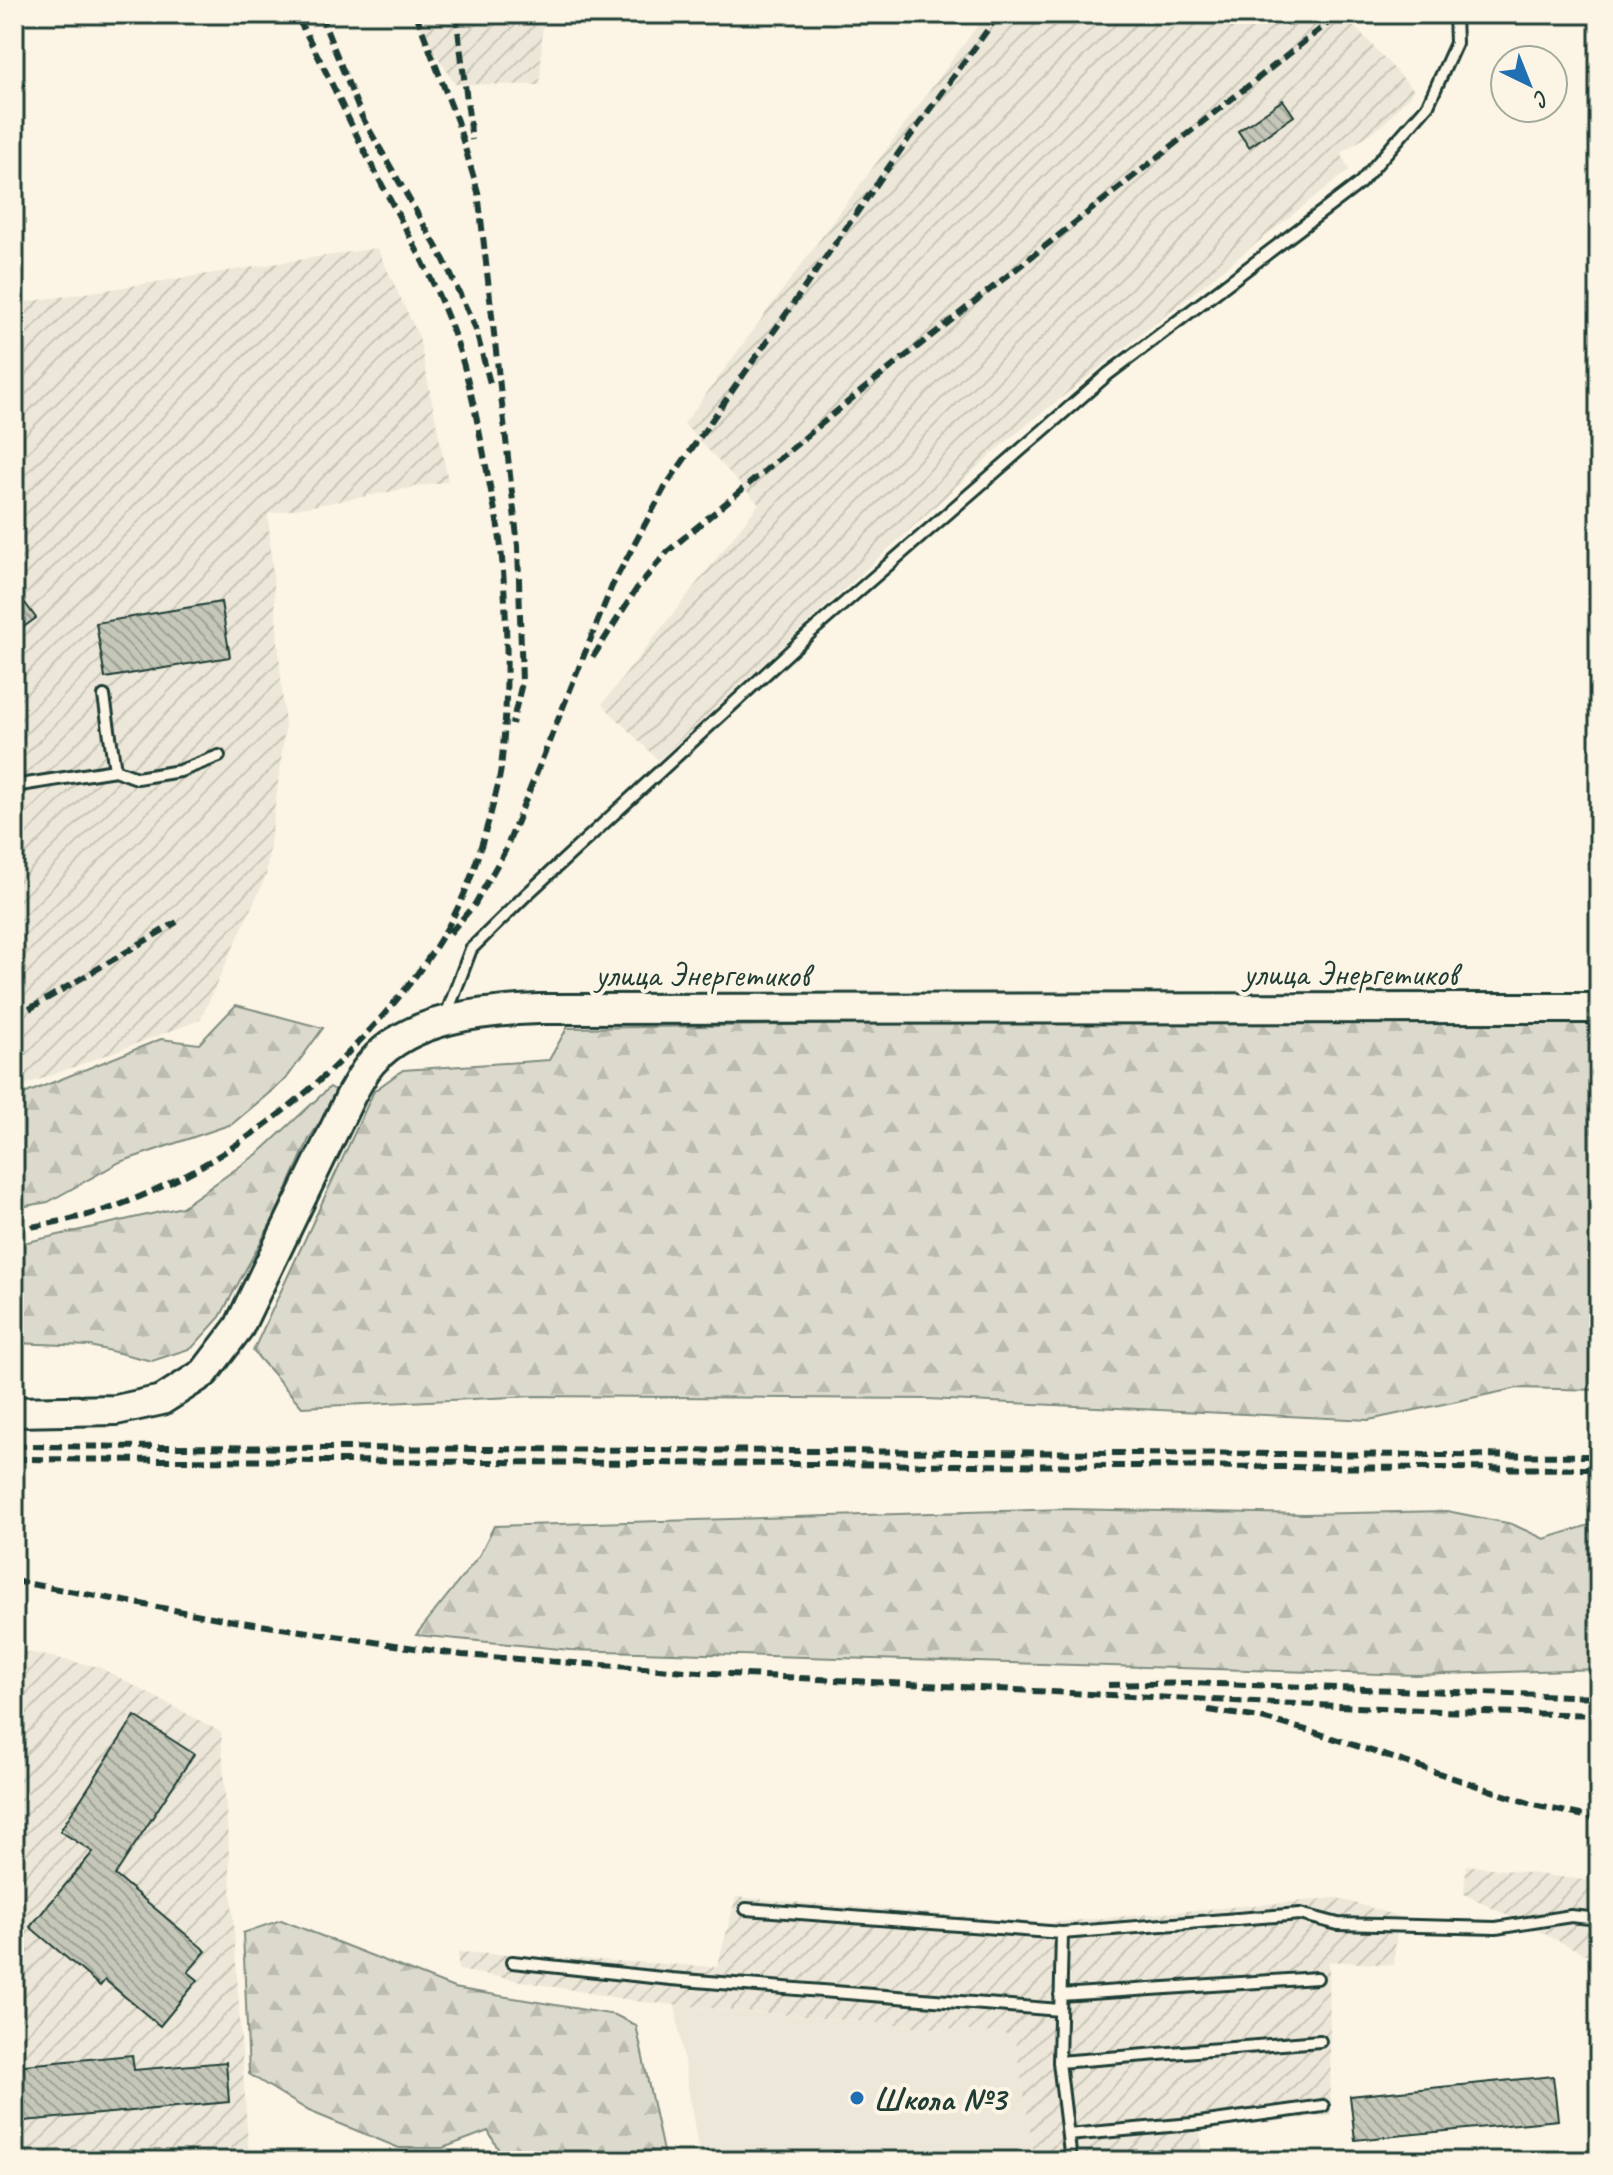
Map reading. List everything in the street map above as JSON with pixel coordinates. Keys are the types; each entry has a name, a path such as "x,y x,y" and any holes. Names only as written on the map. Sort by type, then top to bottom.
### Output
{"street":[{"name":"улица Энергетиков","path":"14,1412 116,1410 162,1400 204,1373 239,1327 352,1093 371,1062 391,1044 444,1020 493,1011 539,1009 1599,1008"}],"lane":[{"path":"444,1020 471,949 811,632 1108,374 1360,183 1428,105 1456,43 1455,14"},
{"path":"104,696 115,770"},
{"path":"14,786 115,770 137,778 180,771 219,756"},
{"path":"746,1909 1062,1933 1300,1914 1338,1924 1496,1928 1571,1916 1599,1919"},
{"path":"1062,1933 1059,2062 1071,2161"},
{"path":"512,1962 671,1979 1060,2010"},
{"path":"1060,1995 1317,1978"},
{"path":"1059,2062 1320,2041"},
{"path":"1068,2135 1192,2124 1323,2106"}],"shaded area":[{"path":"411,14 543,14 540,85 455,84"},
{"path":"986,14 1343,14 1414,90 1383,125 1341,153 1349,170 1003,444 658,760 602,704 759,504 684,424"},
{"path":"377,248 419,337 448,481 268,514 285,729 266,876 200,1020 14,1089 14,304"},
{"path":"14,1649 99,1667 221,1732 249,2161 14,2161"},
{"path":"1466,1865 1599,1882 1599,1961 1464,1894"},
{"path":"736,1897 1046,1923 1337,1898 1398,1916 1394,1965 1329,1961 1331,2115 1200,2130 1203,2161 1035,2161 1014,2035 642,2002 458,1970 458,1952 717,1967"},
{"name":"Школа №3","path":"675,2005 1014,2035 1035,2161 700,2161"}],"green space":[{"path":"236,1005 323,1028 286,1079 232,1124 120,1162 48,1202 14,1208 14,1098 161,1039 199,1044"},
{"path":"1599,1016 1599,1390 1518,1388 1369,1420 928,1399 534,1396 302,1407 253,1351 374,1091 403,1070 549,1060 567,1028"},
{"path":"330,1087 340,1093 309,1139 277,1212 220,1317 192,1348 152,1361 90,1346 14,1343 14,1245 182,1207 260,1152"},
{"path":"1066,1509 1304,1514 1447,1511 1512,1524 1544,1539 1599,1522 1599,1669 1416,1675 570,1650 416,1635 479,1556 494,1526"},
{"path":"281,1920 454,1988 615,2015 636,2025 665,2161 505,2161 488,2131 443,2148 399,2148 309,2111 249,2074 243,1933"}],"building":[{"path":"1283,100 1294,116 1249,147 1238,131"},
{"path":"14,588 36,618 14,634"},
{"path":"221,602 230,657 105,678 96,623"},
{"path":"135,1716 194,1754 115,1875 206,1951 188,1972 198,1980 160,2026 105,1980 100,1986 30,1927 93,1852 60,1831"},
{"path":"132,2055 134,2070 226,2062 229,2102 14,2122 14,2066"},
{"path":"1553,2076 1558,2120 1355,2140 1350,2096"}],"railway":[{"path":"14,1230 103,1210 161,1187 245,1139 321,1079 383,1016 419,971 450,923 473,871 496,792 504,741 506,686 503,575 496,517 467,378 451,326 433,283 295,14"},
{"path":"320,14 362,117 444,260 475,327 491,387"},
{"path":"416,14 457,121 478,192 518,546 522,683 512,724"},
{"path":"456,14 472,140"},
{"path":"450,933 475,904 505,851 612,586 665,487 999,14"},
{"path":"593,657 637,588 668,551 855,396 1328,23"},
{"path":"14,1018 177,922"},
{"path":"14,1446 1599,1456"},
{"path":"14,1459 1599,1469"},
{"path":"14,1581 234,1621 462,1655 728,1674 1089,1694 1441,1711 1599,1715"},
{"path":"1108,1685 1190,1683 1599,1697"},
{"path":"1208,1710 1261,1718 1314,1732 1538,1806 1599,1819"}],"place":[{"name":"Школа №3","path":"857,2098"}]}
